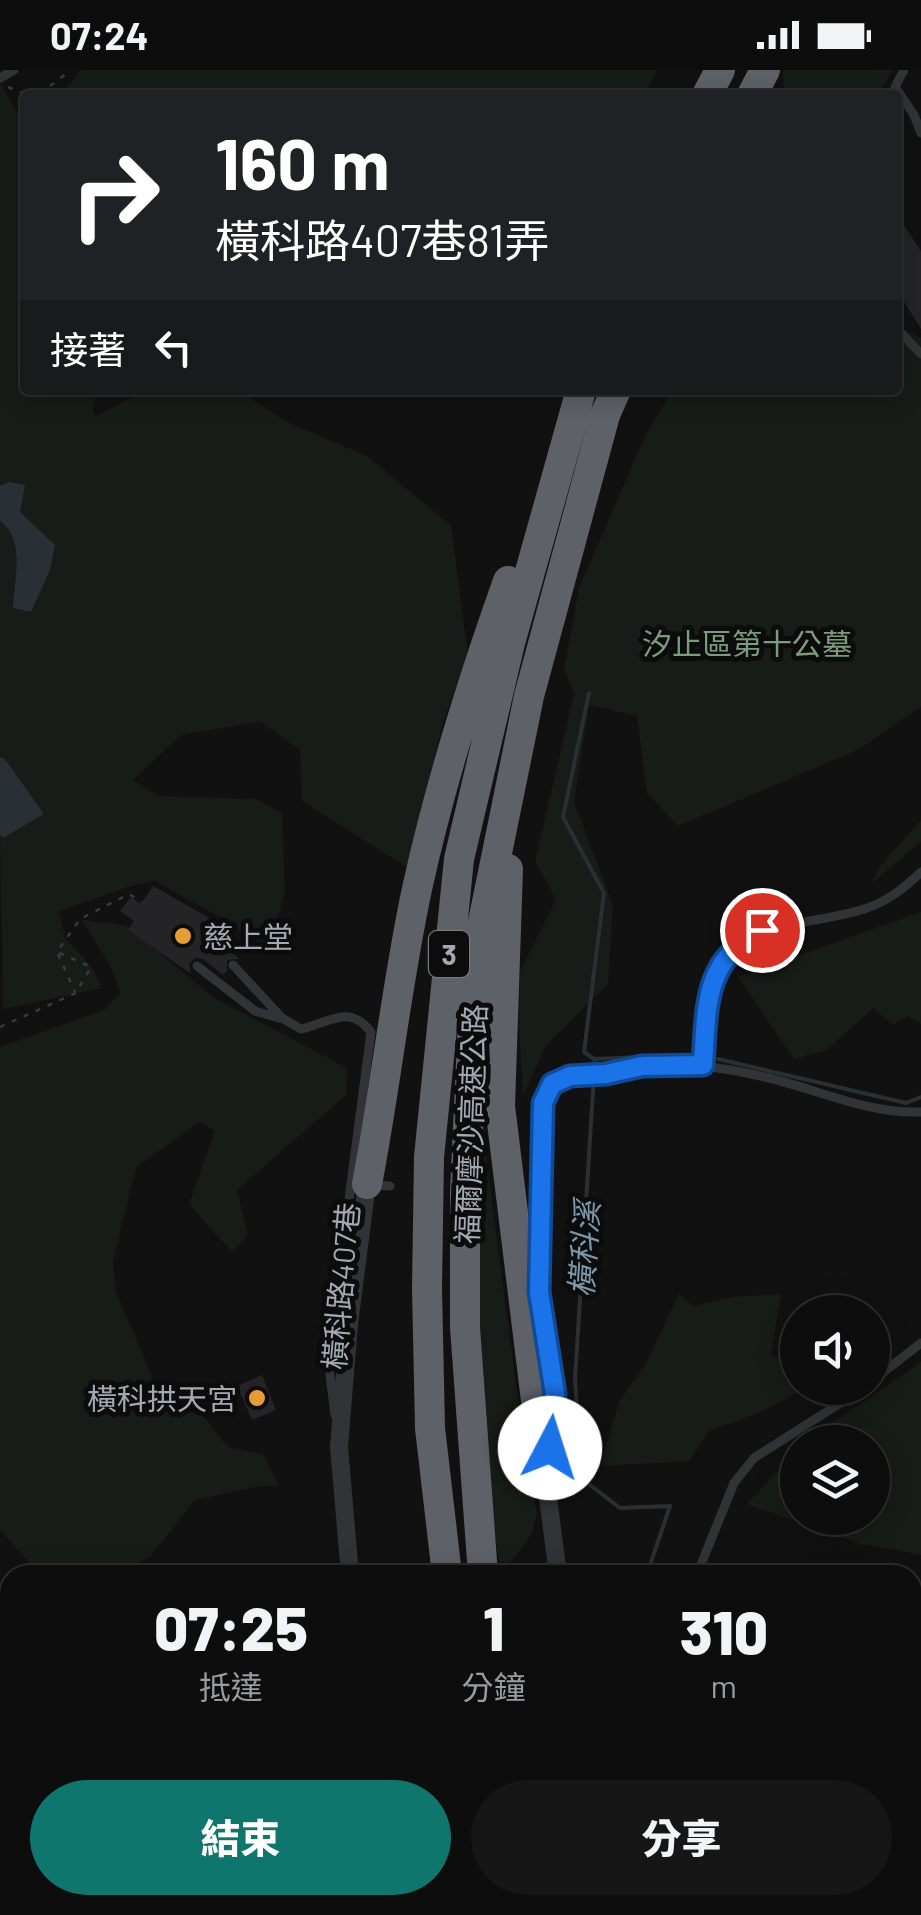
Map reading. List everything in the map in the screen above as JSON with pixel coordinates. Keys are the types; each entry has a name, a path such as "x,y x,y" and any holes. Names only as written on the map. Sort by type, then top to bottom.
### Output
{"highway":[{"path":"369,1184 414,908 448,765 473,678 577,395"},
{"name":"福爾摩沙高速公路","path":"446,1565 430,1428 429,1157 459,859 510,643 578,395"},
{"name":"福爾摩沙高速公路","path":"482,1565 465,1327 476,956 530,696 605,415 614,395"},
{"path":"512,776 500,1106 546,1482"}],"street":[{"path":"349,1565 338,1447 369,1184"},
{"path":"546,1482 557,1565"}],"lane":[{"path":"4,82 14,70"},
{"path":"902,101 914,114 921,133"},
{"path":"902,334 921,354"},
{"path":"703,1065 708,996 720,963 742,941 762,930 868,908 900,892 921,872"},
{"path":"233,965 282,1018 301,1029 341,1015 351,1016 371,1032 369,1184"},
{"path":"197,966 255,1012 282,1018"},
{"path":"546,1482 555,1394 539,1292 536,1192 543,1103 552,1084 581,1074 642,1066 703,1065 764,1076 897,1113 921,1112"},
{"path":"890,1367 921,1344"},
{"path":"701,1565 734,1483 754,1458 837,1405"}],"path":[{"path":"43,90 71,70"},
{"path":"58,952 80,919 130,894 142,902"},
{"path":"58,952 76,993"},
{"path":"0,1027 76,993 90,967 58,952"}],"green space":[{"path":"81,70 657,70 647,90 64,90"},
{"path":"783,70 893,70 881,90 784,90"},
{"path":"0,83 20,117 20,395 97,395 95,417 136,395 245,395 289,423 367,456 451,525 468,655 443,722 408,868 302,801 300,750 260,722 181,735 133,780 158,796 257,799 282,813 285,894 268,949 155,881 134,885 59,911 65,938 91,966 102,988 3,1009 0,835 3,838 44,814 0,757 0,521 17,540 20,512 9,482 0,486"},
{"name":"汐止區第十公墓","path":"902,329 921,338 921,707 856,751 678,826 647,793 637,716 589,705 574,802 613,905 608,984 546,1045 523,1096 520,972 556,900 535,861 574,694 564,669 579,588 645,436 670,395 902,395"},
{"path":"921,820 921,842 871,884 880,866"},
{"path":"921,912 921,1024 908,1016 893,1025 873,1008 827,1050 794,1059 738,977"},
{"path":"82,920 126,925 213,997 347,1068 346,1095 237,1190 248,1235 232,1252 189,1204 215,1131 199,1122 136,1168 113,1261 116,1292 165,1406 203,1416 228,1447 264,1455 279,1486 260,1486 195,1500 150,1557 134,1565 31,1565 0,1530 0,1047 104,1010 120,993 112,969"},
{"path":"482,1080 486,1156 524,1446 537,1514 531,1535 510,1563 499,1562 481,1381"},
{"path":"679,1294 694,1306 732,1297 781,1294 771,1355 780,1359 780,1402 709,1431 689,1461 600,1466 619,1402 646,1363"},
{"path":"921,1362 921,1555 835,1535 890,1535 890,1425 830,1425 859,1405 890,1405 890,1383"},
{"path":"780,1468 780,1516 747,1504"}],"shaded area":[{"path":"9,482 25,485 20,512 55,545 50,570 31,612 13,608 16,549 0,521 0,486"},
{"path":"0,757 44,814 3,838 0,835"}],"building":[{"path":"902,222 921,251 921,329 902,298"},
{"name":"慈上堂","path":"153,886 222,925 233,943 228,949 240,959 227,960 223,975 203,959 195,958 189,964 191,974 128,930 134,921 120,911 131,897 141,904"},
{"name":"橫科拱天宮","path":"262,1375 276,1410 252,1420 237,1386"}],"waterway":[{"path":"589,693 563,817 604,893 584,1052 594,1059"},
{"name":"橫科溪","path":"650,1565 670,1506 620,1508 581,1478 575,1379 595,1059 687,1055"},
{"name":"橫科溪","path":"718,1059 906,1103 921,1097"}],"place":[{"name":"慈上堂","path":"183,936"},
{"name":"橫科拱天宮","path":"257,1398"}],"route":[{"path":"550,1448 555,1394 539,1292 543,1103 552,1084 570,1076 642,1066 703,1065 708,996 720,963 742,941 762,930"}]}
